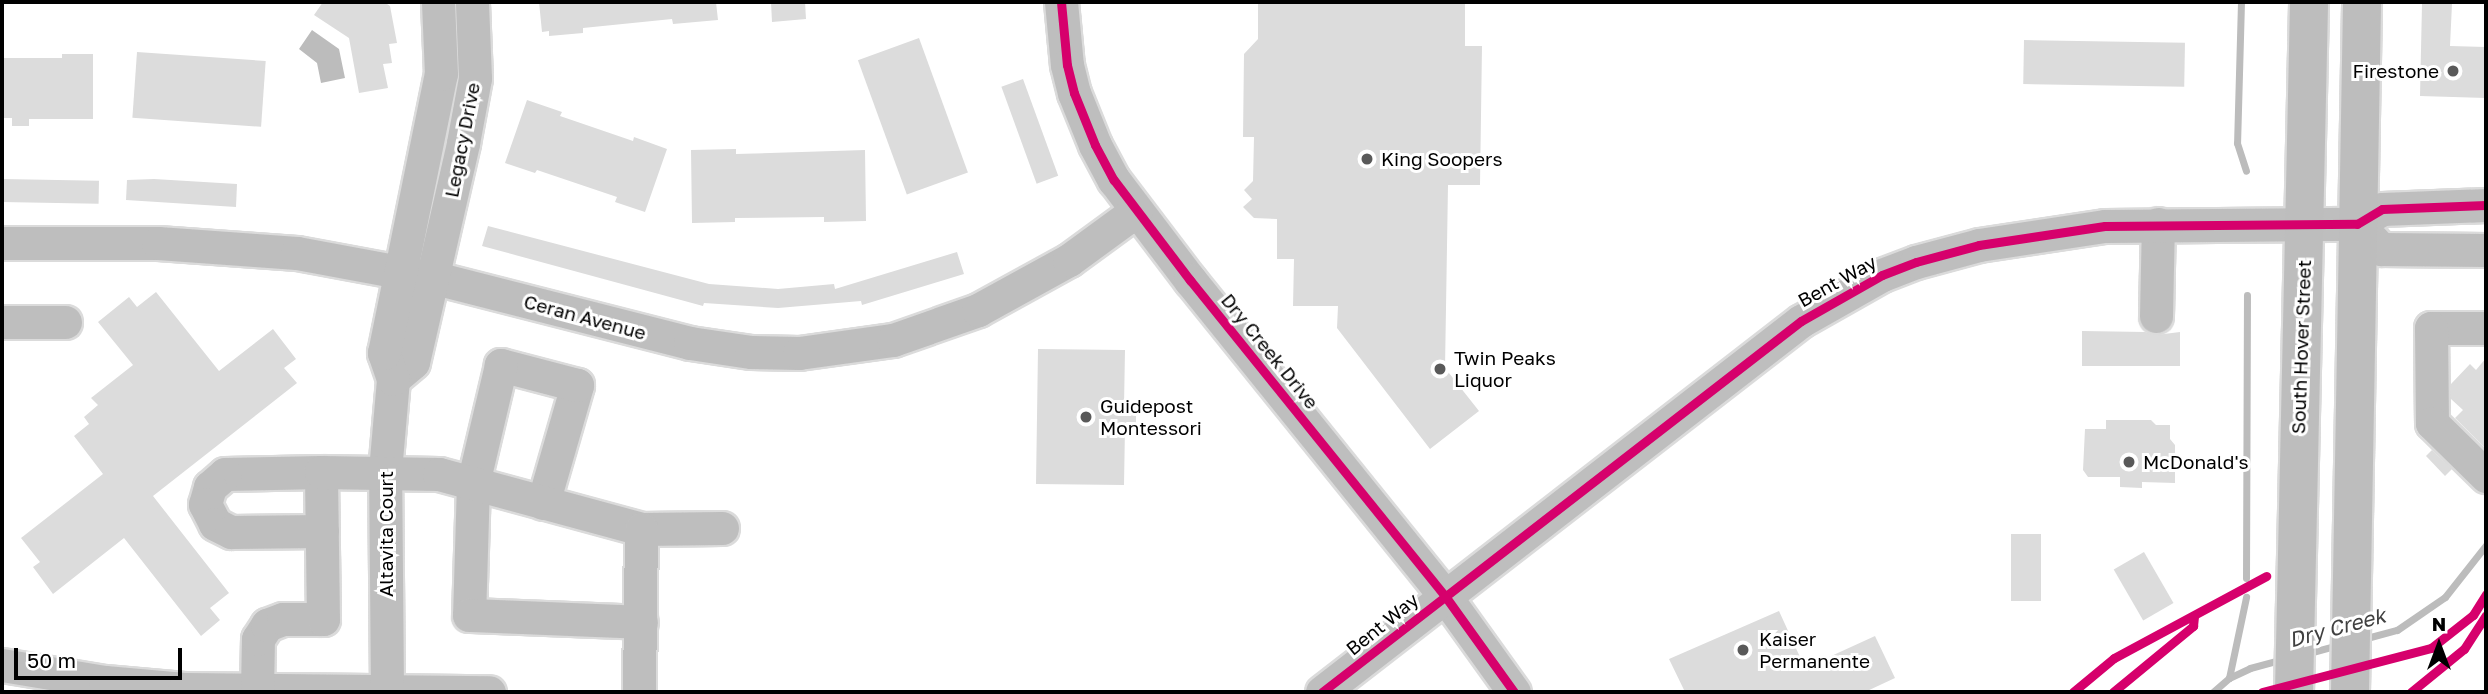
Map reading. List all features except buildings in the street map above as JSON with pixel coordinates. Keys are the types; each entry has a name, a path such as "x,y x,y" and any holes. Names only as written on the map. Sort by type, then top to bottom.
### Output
{"main road":[{"name":"South Hover Street","path":"2294,692 2309,2"},
{"path":"2350,684 2362,2"}],"street":[{"name":"Legacy Drive","path":"401,270 441,74 438,2"},
{"name":"Legacy Drive","path":"433,278 475,78 476,50 472,2"},
{"name":"Dry Creek Drive","path":"1061,2 1067,65 1081,115 1114,180 1445,596 1514,692"},
{"name":"Bent Way","path":"1322,692 1579,496 1801,321 1841,296 1916,262 1979,245 2105,226 2357,224 2382,209 2486,205"},
{"name":"Ceran Avenue","path":"2,243 158,243 297,253 401,270 690,343 762,353 819,351 893,340 978,310 1069,260 1136,211"},
{"path":"2156,316 2158,224"},
{"path":"2357,224 2381,249 2486,250"},
{"name":"Altavita Court","path":"387,689 385,471 393,379 384,353 401,270"},
{"path":"393,379 414,362 433,278"},
{"path":"2,322 65,322"},
{"path":"2486,328 2431,328 2432,423 2486,476"},
{"path":"543,503 577,385 502,365 473,483 470,615 641,622"},
{"path":"322,531 230,532 215,524 205,504 210,487 225,474 385,471 439,474 641,530 722,528"},
{"path":"257,690 258,639 267,625 283,619 323,619 321,472"},
{"path":"639,692 641,530"},
{"path":"2,666 142,685 257,690 387,689 489,692"}],"shaded area":[{"path":"312,30 339,49 345,78 321,83 317,63 299,49"}],"waterway":[{"path":"2241,2 2237,143 2246,171"},
{"path":"2246,578 2247,295"},
{"name":"Dry Creek","path":"2363,639 2397,630 2445,597 2486,545"},
{"path":"2229,678 2246,597"},
{"name":"Dry Creek","path":"2305,654 2338,645"},
{"name":"Dry Creek","path":"2213,692 2229,678 2250,668 2284,659"}],"cycle path":[{"path":"1061,2 1067,65 1074,93 1095,145 1114,180 1190,280 1445,596 1514,692"},
{"path":"1322,692 1801,321 1882,275 1916,262 1979,245 2105,226 2357,224 2382,209 2486,205"},
{"path":"2073,692 2114,658 2266,576"},
{"path":"2262,692 2431,648 2473,615 2486,594"},
{"path":"2411,692 2464,649 2486,615"},
{"path":"2113,692 2193,626 2194,617"}],"place":[{"name":"Firestone","path":"2453,71"},
{"name":"King Soopers","path":"1367,159"},
{"name":"Twin Peaks Liquor","path":"1440,369"},
{"name":"Guidepost Montessori","path":"1086,417"},
{"name":"McDonald's","path":"2129,462"},
{"name":"Kaiser Permanente","path":"1743,650"}]}
